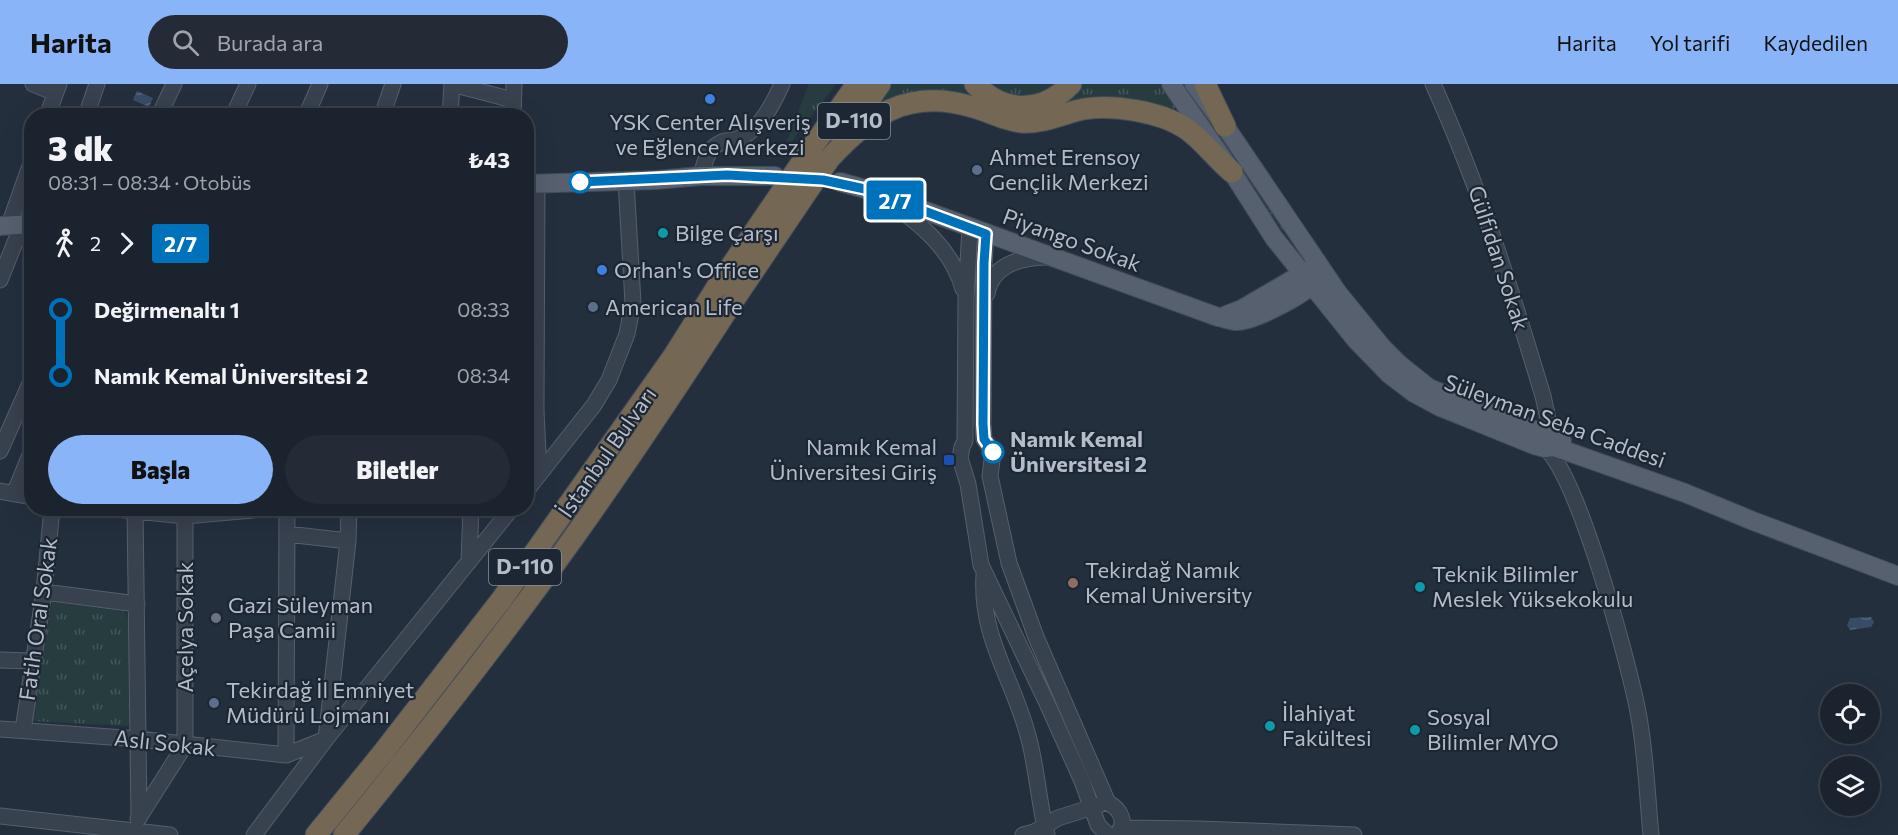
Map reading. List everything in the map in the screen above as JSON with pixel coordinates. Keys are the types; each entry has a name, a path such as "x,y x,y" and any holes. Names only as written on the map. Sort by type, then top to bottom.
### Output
{"highway":[{"path":"822,151 846,84"},
{"name":"İstanbul Bulvarı","path":"344,835 485,655 572,539 651,427 731,304 822,151 857,84"},
{"name":"İstanbul Bulvarı","path":"316,835 502,599 673,357 717,287 822,151 880,84"},
{"path":"975,84 992,99 1017,107 1054,99 1071,84"},
{"path":"1205,84 1225,126"},
{"path":"822,151 846,140 872,118 905,104 923,100 940,100 974,107 1024,123 1085,109 1108,108 1150,114 1173,122 1187,130 1232,172"}],"main road":[{"name":"Süleyman Seba Caddesi","path":"1171,84 1274,238 1307,280 1370,355 1414,393 1475,422 1567,447 1898,576"},
{"name":"Süleyman Seba Caddesi","path":"1194,84 1322,270 1382,347 1417,379 1435,390 1546,442"},
{"path":"534,184 701,176 775,176"},
{"name":"Piyango Sokak","path":"840,182 1218,317 1237,321 1252,318 1307,280"},
{"path":"1307,280 1317,282 1322,270"}],"street":[{"path":"33,84 57,88 50,108"},
{"path":"89,108 97,84"},
{"path":"163,108 174,84"},
{"path":"237,108 248,84"},
{"path":"310,108 320,84"},
{"path":"385,108 393,84"},
{"path":"450,108 452,84 513,108 514,84"},
{"path":"701,176 707,153 722,142 740,138 760,122 783,84"},
{"name":"Gülfidan Sokak","path":"1433,84 1466,160 1500,258 1548,415 1549,426 1546,442"},
{"path":"534,481 594,405 609,380 627,334 633,303 626,181"},
{"path":"0,280 24,192"},
{"path":"876,194 930,234 943,249 959,275 966,298"},
{"path":"978,231 966,298 965,441 960,458 964,468 984,572 1050,711 1098,825 1108,833 1354,835"},
{"path":"978,231 984,263 984,439 993,452 990,476 1008,563 1032,628 1108,803 1114,806 1121,815 1108,833"},
{"path":"984,308 988,287 998,271 1005,265 1050,257"},
{"path":"0,451 24,397"},
{"path":"534,435 539,475"},
{"path":"965,441 975,438 984,439"},
{"path":"1546,442 1560,466 1595,554 1638,711 1644,747 1651,835"},
{"path":"1567,447 1580,513"},
{"path":"24,465 7,492 24,495"},
{"path":"964,468 978,474 990,468"},
{"name":"Fatih Oral Sokak","path":"23,730 44,592 51,516"},
{"path":"135,516 139,818"},
{"name":"Açelya Sokak","path":"185,516 185,745"},
{"path":"286,755 287,516"},
{"path":"326,739 349,516"},
{"path":"469,562 471,516"},
{"path":"254,835 326,739 506,516"},
{"path":"287,534 348,541"},
{"path":"984,572 1008,563"},
{"path":"984,572 982,595 986,622 993,647 1013,692 1027,733 1046,831"},
{"path":"44,592 137,604"},
{"path":"0,660 32,661"},
{"name":"Aslı Sokak","path":"0,729 138,739 286,755 326,739"},
{"path":"128,833 185,745"},
{"path":"1023,835 1046,831 1058,818 1108,803"},
{"path":"0,816 128,833 170,835"}],"green space":[{"path":"809,84 836,84 789,145 786,143"},
{"path":"892,84 967,84 985,100 876,108"},
{"path":"984,84 1060,84 1024,100"},
{"path":"1082,84 1160,84 1177,107 1168,112 1057,109"},
{"path":"1177,84 1184,84 1308,258 1306,262 1249,187"},
{"path":"52,602 124,611 128,620 129,726 32,721"}],"water":[{"path":"137,91 153,98 149,107 133,100"},
{"path":"1871,617 1874,622 1871,627 1850,630 1847,625 1850,618"}],"bus line":[{"name":"2/7","path":"580,182 727,175 775,176 840,182 986,234 983,293 983,424 984,439 993,452"}],"place":[{"name":"YSK Center Alışveriş ve Eğlence Merkezi","path":"710,99"},
{"name":"Ahmet Erensoy Gençlik Merkezi","path":"977,170"},
{"name":"Bilge Çarşı","path":"663,233"},
{"name":"Orhan's Office","path":"602,270"},
{"name":"American Life","path":"593,307"},
{"name":"Namık Kemal Üniversitesi 2","path":"993,452"},
{"name":"Namık Kemal Üniversitesi Giriş","path":"949,460"},
{"name":"Tekirdağ Namık Kemal University","path":"1073,583"},
{"name":"Teknik Bilimler Meslek Yüksekokulu","path":"1420,587"},
{"name":"Gazi Süleyman Paşa Camii","path":"216,618"},
{"name":"Tekirdağ İl Emniyet Müdürü Lojmanı","path":"214,703"},
{"name":"İlahiyat Fakültesi","path":"1270,726"},
{"name":"Sosyal Bilimler MYO","path":"1415,730"}]}
